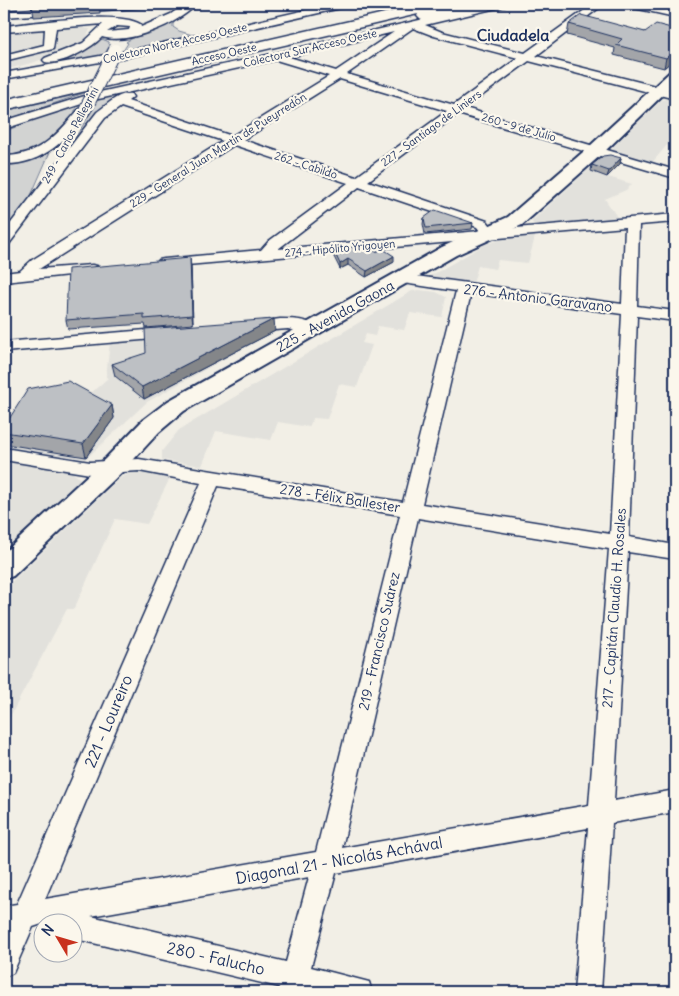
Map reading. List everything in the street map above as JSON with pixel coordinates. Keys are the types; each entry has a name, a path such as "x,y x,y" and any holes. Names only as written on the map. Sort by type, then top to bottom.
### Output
{"highway":[{"name":"Acceso Oeste","path":"4,92 392,4"},
{"name":"Acceso Oeste","path":"4,105 443,4"},
{"path":"373,33 381,28 406,20 478,4"}],"main road":[{"name":"225 - Avenida Gaona","path":"4,569 114,465 151,426 176,406 449,251 515,221 596,150 675,75"}],"street":[{"path":"12,10 148,4"},
{"path":"270,21 301,4"},
{"name":"Colectora Norte Acceso Oeste","path":"6,76 90,62 212,35 329,5 345,4"},
{"name":"Colectora Sur Acceso Oeste","path":"6,125 70,101 276,57 501,4"},
{"name":"227 - Santiago de Liniers","path":"266,254 274,244 599,4"},
{"path":"629,4 675,14"},
{"path":"6,76 78,49 89,43 108,24 157,16 188,5"},
{"path":"188,5 176,24 178,29 192,34 212,35"},
{"name":"249 - Carlos Pellegrini","path":"39,195 53,163 85,109 115,49 133,33 160,22 188,5"},
{"path":"4,29 51,25 85,23 120,22 136,26 133,33 116,36 85,23"},
{"path":"412,24 420,29 675,95"},
{"name":"229 - General Juan Martín de Pueyrredón","path":"24,275 37,263 338,74 412,24"},
{"path":"4,58 49,47 51,25"},
{"path":"103,31 115,49"},
{"name":"260 - 9 de Julio","path":"276,57 675,174"},
{"name":"249 - Carlos Pellegrini","path":"4,241 101,116 118,102 153,82"},
{"name":"262 - Cabildo","path":"118,102 482,224 490,234"},
{"path":"4,160 28,158 45,151 85,109"},
{"name":"274 - Hipólito Yrigoyen","path":"151,264 675,218"},
{"name":"217 - Capitán Claudio H. Rosales","path":"588,992 618,542 630,310 632,222"},
{"path":"4,277 103,268"},
{"name":"276 - Antonio Garavano","path":"401,279 675,316"},
{"name":"219 - Francisco Suárez","path":"293,984 326,862 464,289"},
{"path":"239,328 288,323 299,324 310,330"},
{"path":"4,347 190,332"},
{"name":"278 - Félix Ballester","path":"4,454 90,468 138,464 212,478 675,552"},
{"name":"221 - Loureiro","path":"4,964 11,914 212,478"},
{"name":"Diagonal 21 - Nicolás Achával","path":"11,914 326,862 675,801"},
{"path":"11,914 32,918"},
{"name":"280 - Falucho","path":"82,928 293,984 359,992"}],"shaded area":[{"path":"78,18 80,27 90,29 85,41 35,62 4,70 4,23"},
{"path":"178,18 173,27 179,31 196,36 102,58 39,67 86,48 99,38 107,41 110,45 104,55 123,51 128,43 126,42 129,40"},
{"path":"140,88 116,101 53,173 95,106 75,110 75,113 42,150 13,158 4,158 4,132 56,109"},
{"path":"84,93 4,121 4,111"},
{"path":"675,98 675,148 667,145 651,164 614,151 612,148 662,100"},
{"path":"50,152 29,200 4,233 4,163 26,161"},
{"path":"599,160 623,161 608,177 632,184 626,190 605,199 619,220 533,225 532,221"},
{"path":"536,233 528,263 498,260 495,269 478,266 472,287 427,278 484,245 507,237"},
{"path":"412,291 436,292 446,297 442,317 410,313 404,330 378,326 375,336 366,334 362,343 372,345 357,387 339,384 327,419 313,418 309,427 278,422 271,440 216,431 202,466 162,460 162,451 179,430"},
{"path":"258,330 265,336 147,402 89,456 83,459 4,447 5,444 83,400 108,378 106,377 110,342"},
{"path":"12,462 71,471 80,479 4,553 4,474"},
{"path":"136,470 171,476 147,524 115,519 74,609 67,609 4,728 4,589 120,478"}],"building":[{"path":"581,15 645,32 656,24 675,29 675,50 666,58 616,45 622,39 569,24"},
{"path":"610,155 621,158 609,171 592,165 603,156"},
{"path":"435,210 473,223 426,228 424,218"},
{"path":"374,245 371,248 376,252 383,249 394,256 367,271 348,259 340,264 333,249"},
{"path":"190,258 192,315 144,319 144,314 66,320 68,269"},
{"path":"274,319 142,387 112,364 146,353 145,329"},
{"path":"68,381 112,405 83,444 4,432 4,427 28,389"}],"district":[{"name":"Ciudadela","path":"513,35"}]}
